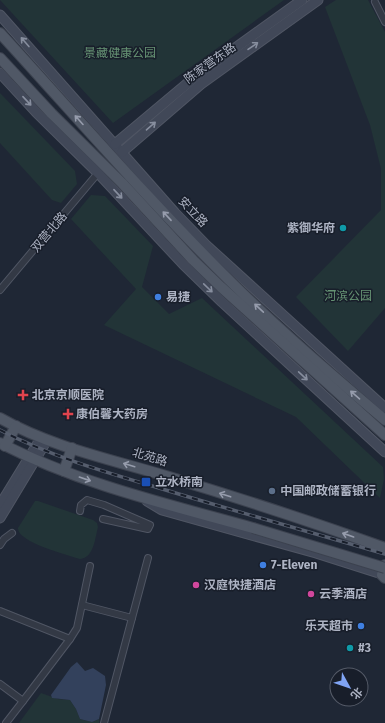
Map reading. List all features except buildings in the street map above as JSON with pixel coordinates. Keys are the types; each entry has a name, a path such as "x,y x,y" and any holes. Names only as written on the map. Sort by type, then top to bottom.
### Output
{"main road":[{"name":"安立路","path":"0,33 169,218 231,282 312,358 385,420"},
{"path":"0,58 52,114 122,183 204,270 385,435"},
{"name":"北苑路","path":"0,418 44,439 167,476 385,548"},
{"path":"16,426 2,444 32,459 142,498 253,528 385,574"},
{"path":"64,471 72,448"}],"street":[{"name":"陈家营东路","path":"115,144 195,77 302,0"},
{"name":"陈家营东路","path":"122,152 201,84 318,0"},
{"path":"375,2 385,22"},
{"name":"安立路","path":"0,16 175,213 206,245 385,408"},
{"path":"0,73 36,112 98,172 183,264 222,302 385,452"},
{"name":"双营北路","path":"0,290 98,172"},
{"path":"0,518 44,439"},
{"path":"0,505 32,459"},
{"path":"142,498 162,510 385,574"},
{"path":"80,511 81,505 87,500 104,504 150,526 148,529 104,519"},
{"path":"0,545 4,538 12,533"},
{"path":"104,723 148,558"},
{"path":"0,721 7,722 77,628 90,566"},
{"path":"82,605 132,618"},
{"path":"0,611 70,639"},
{"path":"0,684 23,701"}],"green space":[{"name":"景藏健康公园","path":"0,0 284,0 113,123"},
{"name":"河滨公园","path":"336,0 368,0 385,32 385,308 348,351 296,297 381,210 381,169 370,125 325,7"},
{"path":"0,93 75,171 77,184 61,203 52,200 0,143"},
{"path":"91,195 105,196 153,246 142,287 169,314 202,298 383,467 384,479 380,498 296,417 104,325 136,289 71,219"},
{"path":"35,501 93,520 97,523 98,527 95,542 91,551 85,558 80,559 44,547 34,543 20,533 18,528"},
{"path":"41,693 58,699 70,700 80,719 92,722 99,719 99,723 19,723"}],"water":[{"path":"77,662 85,671 93,668 105,676 106,685 99,719 92,722 80,719 70,700 52,698 51,695 71,667"}],"railway":[{"path":"0,430 58,456 98,469 215,505 385,554"}],"place":[{"name":"紫御华府","path":"343,228"},
{"name":"易捷","path":"158,297"},
{"name":"北京京顺医院","path":"23,395"},
{"name":"康伯馨大药房","path":"68,414"},
{"name":"立水桥南","path":"146,482"},
{"name":"中国邮政储蓄银行","path":"272,491"},
{"name":"7-Eleven","path":"263,565"},
{"name":"汉庭快捷酒店","path":"196,585"},
{"name":"云季酒店","path":"311,594"},
{"name":"乐天超市","path":"361,626"},
{"name":"#3","path":"350,648"}]}
